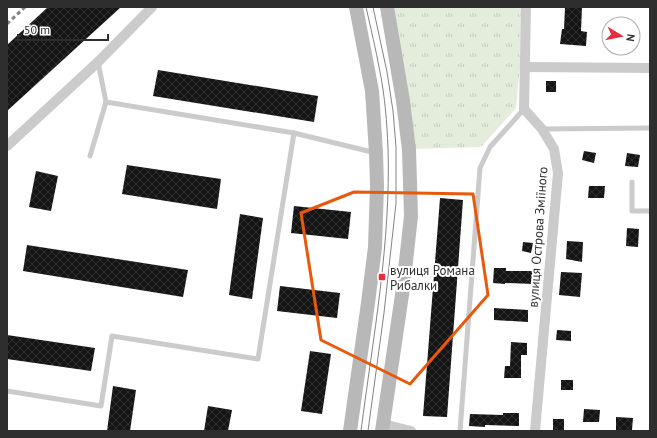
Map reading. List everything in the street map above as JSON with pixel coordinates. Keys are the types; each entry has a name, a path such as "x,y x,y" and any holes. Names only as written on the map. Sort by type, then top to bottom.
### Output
{"main road":[{"path":"350,431 375,247 377,186 372,91 356,7"},
{"path":"383,428 404,288 411,216 409,150 403,101 387,7"}],"street":[{"path":"7,146 98,62 152,7"},
{"path":"524,109 526,7"},
{"path":"525,67 650,68"},
{"name":"вулиця Острова Зміїного","path":"524,109 542,129 554,149 558,173 535,431"},
{"path":"383,428 411,431"}],"lane":[{"path":"90,156 106,102 98,62"},
{"path":"106,102 294,133 376,153"},
{"path":"460,431 480,168 490,147 524,109"},
{"path":"542,129 650,128"},
{"path":"7,391 101,406 112,336 258,359 294,133"},
{"path":"632,182 632,211 650,211"}],"highlighted area":[{"path":"354,192 473,194 488,295 410,384 321,340 301,213"}],"green space":[{"path":"392,7 521,7 520,67 516,108 481,147 413,149"}],"building":[{"path":"48,7 121,7 7,111 7,45"},
{"path":"565,7 582,7 581,31 587,32 586,46 560,44 562,29 564,29"},
{"path":"158,70 318,96 314,122 153,96"},
{"path":"546,81 556,81 556,92 546,92"},
{"path":"584,151 596,153 594,163 582,160"},
{"path":"627,153 640,155 638,167 625,166"},
{"path":"127,165 221,179 217,209 122,194"},
{"path":"36,171 58,176 51,211 29,207"},
{"path":"589,186 605,186 604,198 588,198"},
{"path":"440,198 463,200 447,417 423,416"},
{"path":"294,206 351,212 348,239 291,233"},
{"path":"240,214 263,218 252,299 229,295"},
{"path":"627,228 639,229 638,247 626,246"},
{"path":"567,241 583,242 582,262 566,259"},
{"path":"523,242 533,243 531,253 522,251"},
{"path":"27,245 188,270 183,297 23,271"},
{"path":"494,268 506,268 506,271 535,271 534,284 493,283"},
{"path":"561,272 582,273 580,297 559,295"},
{"path":"280,286 340,293 337,318 277,311"},
{"path":"494,308 528,310 528,322 494,320"},
{"path":"557,330 571,331 571,341 556,340"},
{"path":"7,335 95,348 91,371 7,359"},
{"path":"511,342 527,343 527,355 521,355 521,378 504,378 505,366 510,366"},
{"path":"310,351 331,354 322,414 301,411"},
{"path":"561,380 573,380 573,390 561,390"},
{"path":"113,386 136,390 130,431 107,431"},
{"path":"208,406 232,410 228,431 204,431"},
{"path":"584,409 600,410 599,422 583,422"},
{"path":"503,413 519,413 519,426 469,426 470,414 503,415"},
{"path":"616,417 633,418 632,430 616,430"},
{"path":"553,419 564,419 564,430 553,430"}],"tram line":[{"path":"361,431 384,255 388,184 388,148 382,81 366,7"},
{"path":"368,431 384,313 396,203 396,147 393,111 387,72 373,7"}],"railway":[{"path":"7,24 25,7"}],"place":[{"name":"вулиця Романа Рибалки","path":"382,277"}]}
